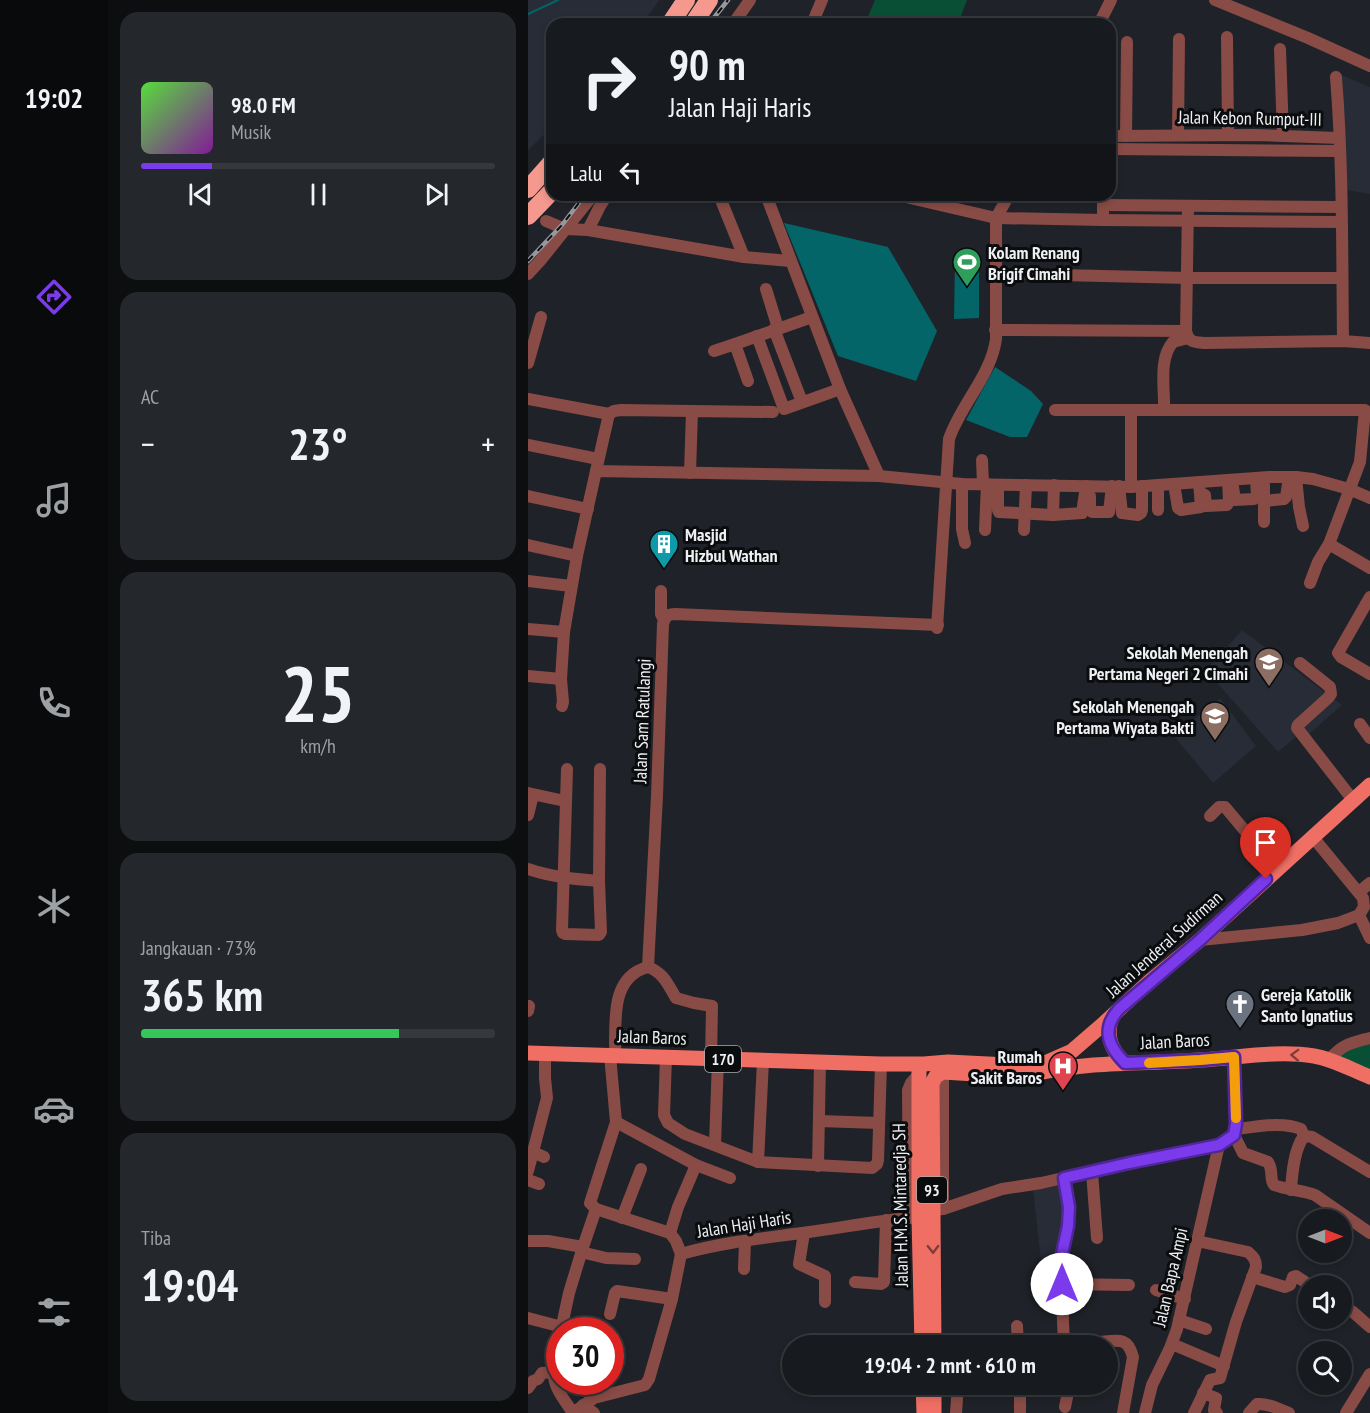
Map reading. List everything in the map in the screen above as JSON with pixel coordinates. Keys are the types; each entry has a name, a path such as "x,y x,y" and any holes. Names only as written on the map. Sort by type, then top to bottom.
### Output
{"highway":[{"path":"674,18 686,0"},
{"path":"697,18 709,0"},
{"path":"528,187 546,169"},
{"path":"537,219 547,201"}],"main road":[{"name":"Jalan Jenderal Sudirman","path":"919,1069 948,1062 1035,1065 1072,1051 1200,940 1370,785"},
{"path":"1112,1017 1108,1030 1110,1040 1117,1055 1125,1063"},
{"path":"1072,1051 1072,1060 1080,1066"},
{"name":"Jalan Baros","path":"528,1053 881,1064 919,1069"},
{"name":"Jalan Baros","path":"943,1072 991,1075 1036,1074 1080,1066 1292,1054 1329,1060 1370,1077"},
{"path":"919,1069 924,1071 926,1092 931,1106"},
{"name":"Jalan H.M.S. Mintaredja SH","path":"919,1069 933,1335"},
{"name":"Jalan H.M.S. Mintaredja SH","path":"922,1335 932,1083 936,1076 943,1072"},
{"path":"923,1395 924,1413"},
{"path":"934,1395 934,1413"}],"street":[{"path":"737,18 750,0"},
{"path":"814,18 822,0"},
{"path":"1102,18 1111,0"},
{"path":"1215,0 1241,5 1370,66"},
{"path":"1227,37 1228,135"},
{"path":"1178,135 1179,39"},
{"path":"1126,136 1127,42"},
{"path":"1280,49 1283,136"},
{"path":"1336,77 1339,112 1343,341"},
{"name":"Jalan Kebon Rumput-III","path":"1116,136 1283,136 1339,145"},
{"path":"1116,149 1339,145"},
{"path":"528,274 588,201"},
{"path":"588,230 603,201"},
{"path":"721,201 744,257"},
{"path":"768,201 840,389 879,476"},
{"path":"922,201 996,219 1341,222"},
{"path":"664,620 668,615 675,614 938,627 949,439 957,420 990,364 994,350 996,219 1006,201"},
{"path":"1103,201 1103,220"},
{"path":"1116,201 1188,206 1341,207"},
{"path":"1187,335 1188,206"},
{"path":"537,219 565,229 588,230 744,257 790,261"},
{"path":"1018,274 1188,278 1342,278"},
{"path":"766,289 776,329 802,402"},
{"path":"528,363 541,317"},
{"path":"714,351 812,317"},
{"path":"995,330 1187,335 1194,342 1205,343 1343,341 1370,343"},
{"path":"1164,410 1164,363 1173,342 1187,335"},
{"path":"757,336 784,409 840,389"},
{"path":"735,344 748,381"},
{"path":"528,399 609,414 621,410 773,412"},
{"path":"1055,410 1367,410 1360,462 1329,544 1318,562 1310,583"},
{"path":"1089,486 1090,510 1107,512 1126,486 1131,410"},
{"path":"690,473 692,411"},
{"path":"562,706 564,632 571,586 609,414"},
{"path":"528,445 597,465 690,473 879,476 962,484 1089,486 1158,485 1293,477 1313,479 1349,489 1370,498"},
{"path":"982,460 998,510 1001,512 1053,515 1082,513 1089,486"},
{"path":"1264,501 1284,499 1293,477"},
{"path":"1293,477 1303,526"},
{"path":"1230,480 1235,500 1254,499 1257,496 1260,478"},
{"path":"1260,478 1264,501 1264,522"},
{"path":"1201,482 1206,506 1227,505 1230,480"},
{"path":"1174,484 1178,508 1181,510 1201,507 1201,482"},
{"path":"962,484 962,529 965,543"},
{"path":"985,530 989,484"},
{"path":"1024,530 1026,485"},
{"path":"1053,515 1054,485"},
{"path":"1158,485 1158,510"},
{"path":"528,496 588,508"},
{"path":"1329,544 1370,568"},
{"path":"528,545 577,556"},
{"path":"528,581 571,586"},
{"name":"Jalan Sam Ratulangi","path":"648,967 664,620 661,614 661,591"},
{"path":"1370,597 1338,653 1370,674"},
{"path":"528,629 564,632"},
{"path":"1300,663 1330,687 1331,691 1329,698 1297,728 1353,800"},
{"path":"528,676 561,679"},
{"path":"1360,724 1370,738"},
{"path":"567,769 562,930 566,934 599,935 601,934 600,769"},
{"path":"528,815 530,794 565,801"},
{"path":"1210,816 1220,807 1225,807 1277,869"},
{"path":"1200,940 1302,930 1338,923 1359,915 1364,907 1363,898 1312,836"},
{"path":"528,869 563,878 599,882"},
{"path":"1359,892 1370,883"},
{"path":"1359,915 1370,938"},
{"path":"681,1254 670,1233 596,1209 590,1203 616,1122 612,1055 619,993 631,976 641,969 652,968 667,980 676,998 712,1006 715,1059 715,1145"},
{"path":"528,1011 529,1006"},
{"path":"1329,1060 1340,1048 1370,1038"},
{"path":"528,1171 539,1155 547,1098 544,1078 545,1054"},
{"path":"666,1057 663,1109 665,1120 672,1127 758,1162 872,1168 878,1160 881,1064"},
{"path":"1234,1057 1235,1132 1243,1153 1269,1162 1272,1170 1272,1184 1315,1195 1370,1233"},
{"path":"758,1162 763,1061"},
{"path":"818,1166 820,1062"},
{"path":"926,1213 943,1072"},
{"path":"819,1121 879,1123"},
{"path":"616,1122 696,1165 730,1178"},
{"path":"1235,1132 1268,1125 1289,1126 1301,1129 1304,1136"},
{"name":"Jalan Haji Haris","path":"583,1410 594,1398 645,1385 649,1379 672,1299 681,1254 746,1240 926,1213 1002,1189 1219,1145 1235,1132"},
{"path":"1304,1136 1312,1137 1370,1172"},
{"path":"1291,1190 1293,1166 1304,1136"},
{"name":"Jalan Bapa Ampi","path":"1145,1413 1152,1385 1172,1344 1185,1299 1219,1145"},
{"path":"670,1233 678,1207 696,1165"},
{"path":"622,1218 641,1168"},
{"path":"1092,1172 1096,1238"},
{"path":"1064,1178 1069,1207 1068,1226 1062,1254 1064,1335"},
{"path":"564,1317 569,1293 596,1209"},
{"path":"855,1282 881,1284 884,1282 886,1220"},
{"path":"804,1233 799,1264 825,1276 825,1302"},
{"path":"528,1240 548,1241 606,1258 635,1259"},
{"path":"744,1269 746,1240"},
{"path":"1194,1413 1210,1380 1220,1378 1247,1288 1256,1267 1256,1261 1248,1252 1197,1241"},
{"path":"1252,1277 1285,1287 1290,1285 1293,1277 1298,1277"},
{"path":"1062,1284 1129,1285"},
{"path":"1156,1290 1185,1299"},
{"path":"610,1314 617,1291 672,1299"},
{"path":"1352,1311 1370,1327"},
{"path":"528,1318 546,1324"},
{"path":"1179,1320 1206,1329"},
{"path":"1017,1326 1017,1335"},
{"path":"1118,1340 1127,1343 1133,1357 1123,1413"},
{"path":"1172,1344 1224,1365"},
{"path":"528,1388 542,1373 546,1373"},
{"path":"1346,1413 1370,1374"},
{"path":"1203,1393 1215,1398 1214,1411 1217,1413"},
{"path":"567,1395 583,1410"},
{"path":"956,1413 957,1395"},
{"path":"1020,1395 1020,1413"},
{"path":"1065,1407 1067,1395"},
{"path":"1249,1413 1257,1404 1268,1404 1289,1413"}],"shaded area":[{"path":"528,0 659,0 647,18 546,18 546,133 528,150"},
{"path":"1342,75 1370,87 1370,194 1346,190"},
{"name":"Sekolah Menengah Pertama Negeri 2 Cimahi","path":"1242,630 1342,705 1308,735 1303,731 1278,752 1205,669"},
{"name":"Sekolah Menengah Pertama Wiyata Bakti","path":"1220,698 1256,746 1213,783 1174,736"},
{"path":"1064,1183 1068,1207 1059,1268 1042,1270 1033,1189"}],"green space":[{"path":"875,0 967,0 960,18 868,18"},
{"path":"1370,1043 1370,1073 1335,1058 1351,1048"}],"water":[{"path":"784,223 888,247 937,331 916,381 838,356"},
{"name":"Kolam Renang Brigif Cimahi","path":"979,258 979,318 954,319 955,259"},
{"path":"995,367 1031,391 1043,404 1027,437 1010,437 966,420"}],"waterway":[{"path":"528,14 558,0"}],"railway":[{"path":"714,18 728,0"},
{"path":"528,261 562,225 580,201"}],"slow traffic":[{"path":"1149,1063 1234,1057 1236,1118"}],"place":[{"name":"Kolam Renang Brigif Cimahi","path":"967,288"},
{"name":"Masjid Hizbul Wathan","path":"664,570"},
{"name":"Sekolah Menengah Pertama Negeri 2 Cimahi","path":"1269,688"},
{"name":"Sekolah Menengah Pertama Wiyata Bakti","path":"1215,742"},
{"name":"Gereja Katolik Santo Ignatius","path":"1240,1030"},
{"name":"Rumah Sakit Baros","path":"1063,1092"}],"route":[{"path":"1062,1284 1062,1254 1068,1226 1069,1207 1064,1178 1219,1145 1234,1135 1236,1129 1234,1057 1125,1063 1113,1048 1108,1030 1112,1017 1119,1009 1200,940 1266,879"}]}
